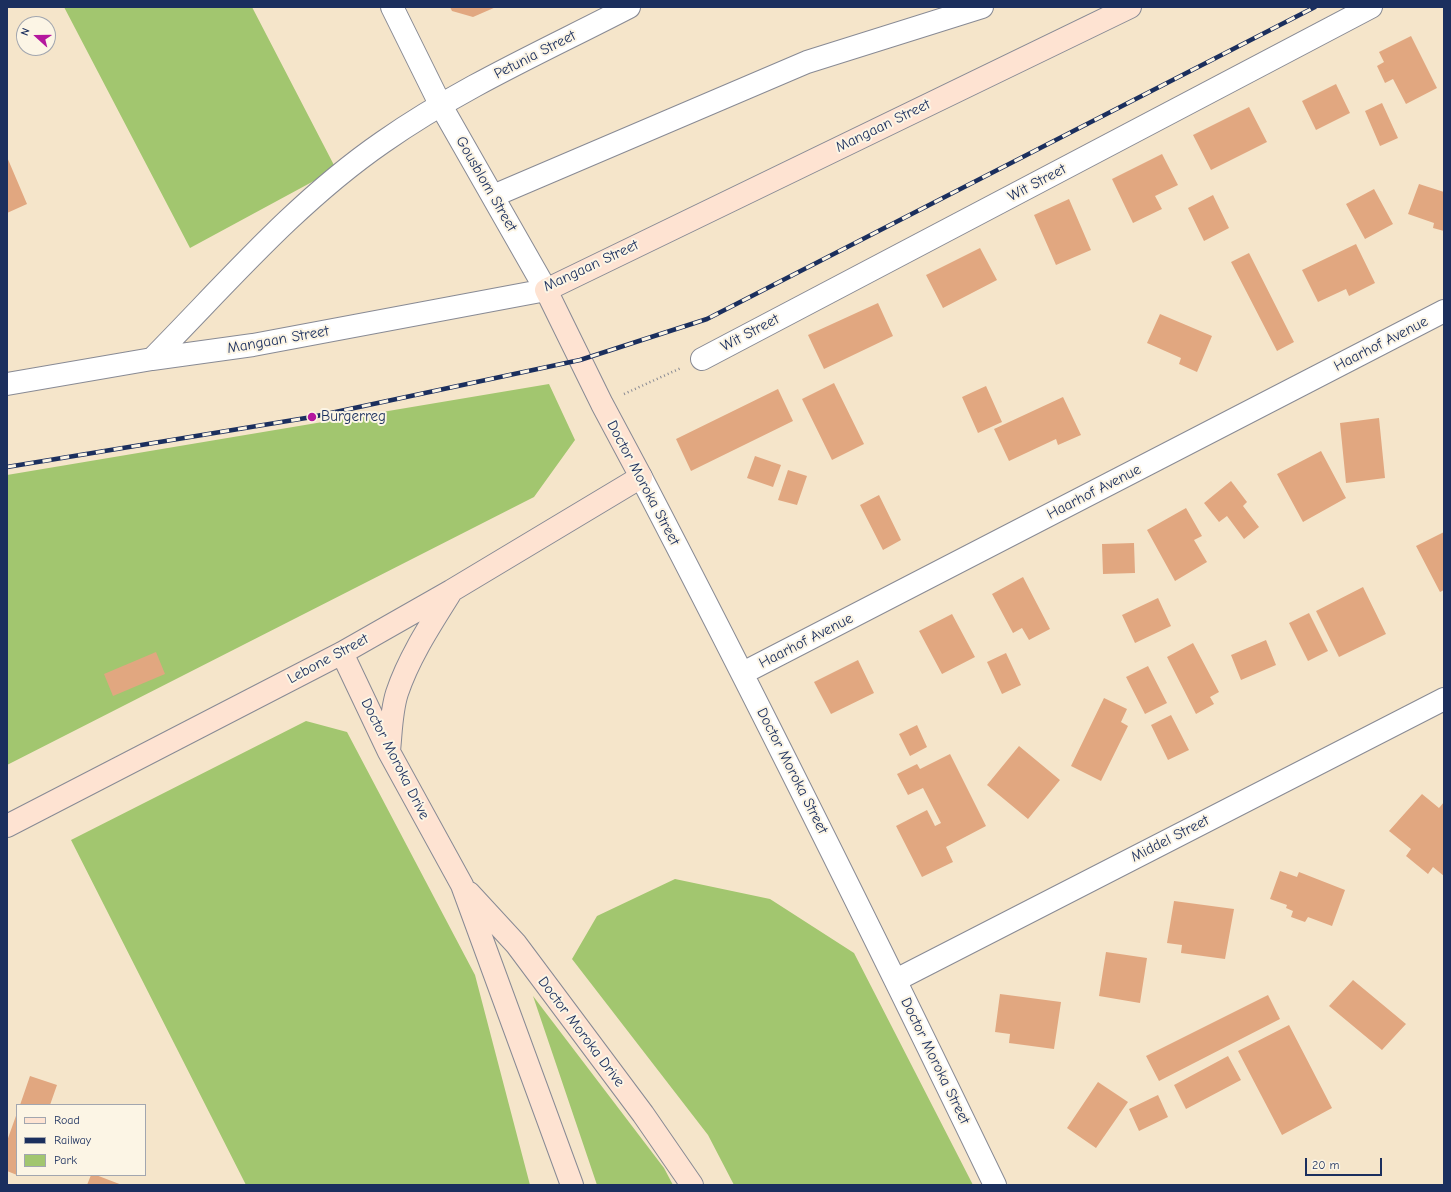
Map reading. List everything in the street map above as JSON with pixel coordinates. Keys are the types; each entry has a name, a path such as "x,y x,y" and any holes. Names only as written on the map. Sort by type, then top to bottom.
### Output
{"street":[{"name":"Gousblom Street","path":"392,7 440,104 546,290 580,360"},
{"name":"Petunia Street","path":"152,359 297,211 382,142 440,104 629,7"},
{"path":"493,196 807,62 982,7"},
{"name":"Mangaan Street","path":"7,384 152,359 253,345 546,290 1130,7"},
{"name":"Wit Street","path":"702,359 1371,7"},
{"name":"Haarhof Avenue","path":"743,673 1444,311"},
{"name":"Doctor Moroka Street","path":"580,360 743,673 896,980 995,1185"},
{"name":"Lebone Street","path":"7,826 342,653 451,591 641,477"},
{"path":"389,752 397,694 408,664 451,591"},
{"name":"Doctor Moroka Drive","path":"342,653 389,752 462,885 572,1185"},
{"name":"Middel Street","path":"896,980 1444,699"},
{"name":"Doctor Moroka Drive","path":"462,885 516,944 643,1114 692,1185"}],"path":[{"path":"602,404 702,359"}],"green space":[{"path":"64,7 252,7 336,169 190,248"},
{"path":"549,384 575,440 534,497 7,765 7,475"},
{"path":"306,721 347,732 475,975 530,1185 246,1185 71,840"},
{"path":"675,879 770,899 854,953 973,1185 734,1185 708,1135 572,959 597,916"},
{"path":"533,996 664,1168 673,1185 597,1185"}],"building":[{"path":"450,7 496,7 473,17 452,11"},
{"path":"1411,36 1437,88 1406,104 1393,79 1385,83 1377,66 1384,62 1379,52"},
{"path":"1336,84 1350,113 1316,130 1302,101"},
{"path":"1382,103 1398,138 1380,146 1365,111"},
{"path":"1249,107 1267,142 1211,170 1193,135"},
{"path":"1162,154 1178,185 1155,196 1162,209 1133,223 1112,179"},
{"path":"7,157 27,204 7,213"},
{"path":"1419,184 1444,192 1444,231 1433,228 1434,223 1408,214"},
{"path":"1374,189 1393,224 1365,239 1346,204"},
{"path":"1213,195 1229,228 1204,241 1188,208"},
{"path":"1069,199 1091,250 1056,265 1034,215"},
{"path":"1356,244 1375,283 1349,296 1346,289 1318,302 1302,270"},
{"path":"980,248 997,280 943,308 926,275"},
{"path":"1249,253 1294,342 1277,351 1231,262"},
{"path":"878,303 893,336 824,369 808,335"},
{"path":"1160,314 1212,336 1197,372 1179,364 1181,358 1147,343"},
{"path":"834,383 864,444 832,460 802,399"},
{"path":"986,386 1002,422 978,433 962,397"},
{"path":"778,389 793,421 691,471 676,439"},
{"path":"1063,397 1081,435 1058,445 1056,439 1009,461 994,429"},
{"path":"1379,418 1385,478 1346,483 1340,423"},
{"path":"1321,451 1346,498 1303,522 1277,474"},
{"path":"755,456 781,465 773,487 747,478"},
{"path":"788,470 807,476 797,505 778,500"},
{"path":"1231,481 1247,502 1243,506 1259,527 1244,539 1227,516 1219,522 1204,503"},
{"path":"879,495 901,540 883,550 860,505"},
{"path":"1186,508 1202,536 1194,540 1207,562 1175,581 1147,530"},
{"path":"1444,532 1444,590 1440,592 1416,546"},
{"path":"1134,543 1135,573 1103,574 1102,544"},
{"path":"1023,577 1050,629 1029,640 1022,628 1013,633 992,594"},
{"path":"1363,587 1386,634 1339,657 1316,611"},
{"path":"1158,598 1171,626 1135,643 1122,615"},
{"path":"1309,613 1328,651 1308,661 1289,623"},
{"path":"952,614 975,657 942,674 919,631"},
{"path":"1266,640 1276,665 1241,680 1231,655"},
{"path":"1193,643 1219,692 1210,697 1214,704 1196,714 1167,657"},
{"path":"156,652 165,674 113,696 104,674"},
{"path":"1006,653 1021,685 1002,694 987,662"},
{"path":"858,660 874,693 831,714 814,682"},
{"path":"1148,666 1167,703 1145,714 1126,677"},
{"path":"1104,698 1127,709 1121,722 1128,726 1101,781 1071,766"},
{"path":"1171,715 1189,750 1168,760 1151,725"},
{"path":"917,725 927,747 910,756 899,734"},
{"path":"1019,746 1060,780 1028,819 987,785"},
{"path":"950,754 986,826 946,847 953,862 922,877 896,826 927,810 935,826 941,823 923,788 908,795 897,774 917,764 920,769"},
{"path":"1422,794 1439,808 1444,802 1444,876 1433,867 1428,874 1406,856 1411,849 1389,831"},
{"path":"1280,871 1297,877 1299,872 1345,890 1332,926 1308,917 1305,922 1291,917 1293,911 1286,908 1287,905 1270,899"},
{"path":"1174,901 1234,909 1225,959 1181,953 1182,945 1167,943"},
{"path":"1106,952 1147,958 1140,1003 1099,996"},
{"path":"1353,980 1406,1024 1382,1050 1329,1006"},
{"path":"1000,994 1061,1002 1054,1049 1009,1043 1010,1034 995,1032"},
{"path":"1268,995 1280,1019 1159,1081 1146,1056"},
{"path":"1289,1025 1332,1108 1282,1135 1238,1051"},
{"path":"1228,1056 1241,1080 1186,1109 1174,1085"},
{"path":"30,1076 57,1085 50,1104 20,1104"},
{"path":"1098,1082 1128,1102 1096,1148 1067,1128"},
{"path":"1158,1095 1168,1117 1139,1131 1129,1109"},
{"path":"16,1116 16,1175 7,1171 7,1141"},
{"path":"91,1176 99,1176 122,1185 87,1185"}],"railway":[{"path":"7,467 312,417 580,360 707,319 1315,7"}],"place":[{"name":"Burgerreg","path":"312,417"}]}
